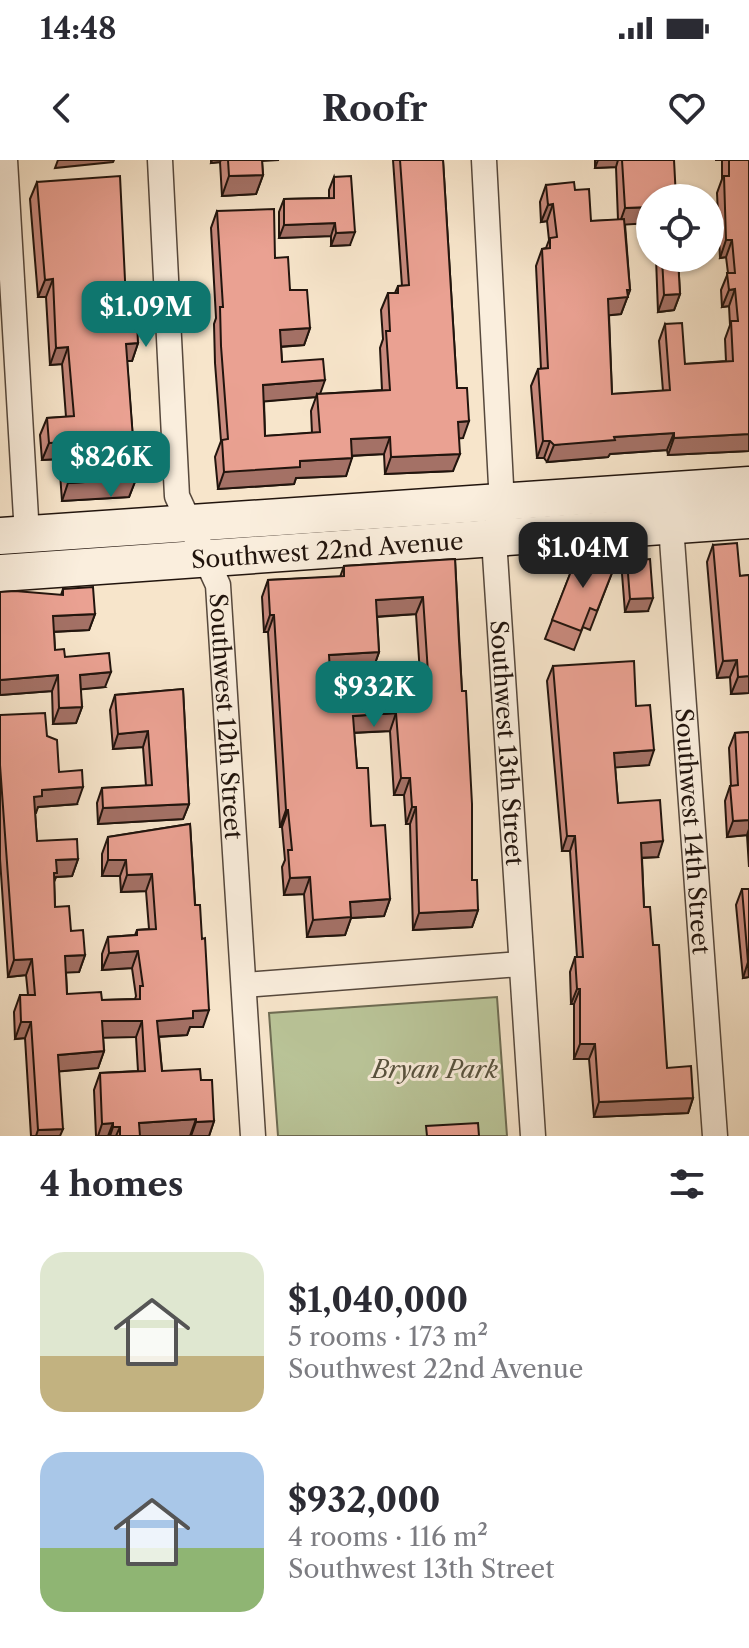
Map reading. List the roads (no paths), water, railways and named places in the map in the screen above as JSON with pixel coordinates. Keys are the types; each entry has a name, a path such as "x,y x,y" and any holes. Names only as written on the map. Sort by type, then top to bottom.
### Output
{"main road":[{"name":"Southwest 22nd Avenue","path":"14,536 749,485"},
{"name":"Southwest 22nd Avenue","path":"0,573 749,520"}],"street":[{"path":"5,160 14,536"},
{"name":"Southwest 12th Street","path":"160,160 177,496 218,585 253,1136"},
{"name":"Southwest 13th Street","path":"484,160 501,474 495,538 533,1136"},
{"name":"Southwest 14th Street","path":"671,526 715,1136"},
{"path":"245,985 520,964"}],"park label":[{"name":"Bryan Park","path":"435,1069"}]}
